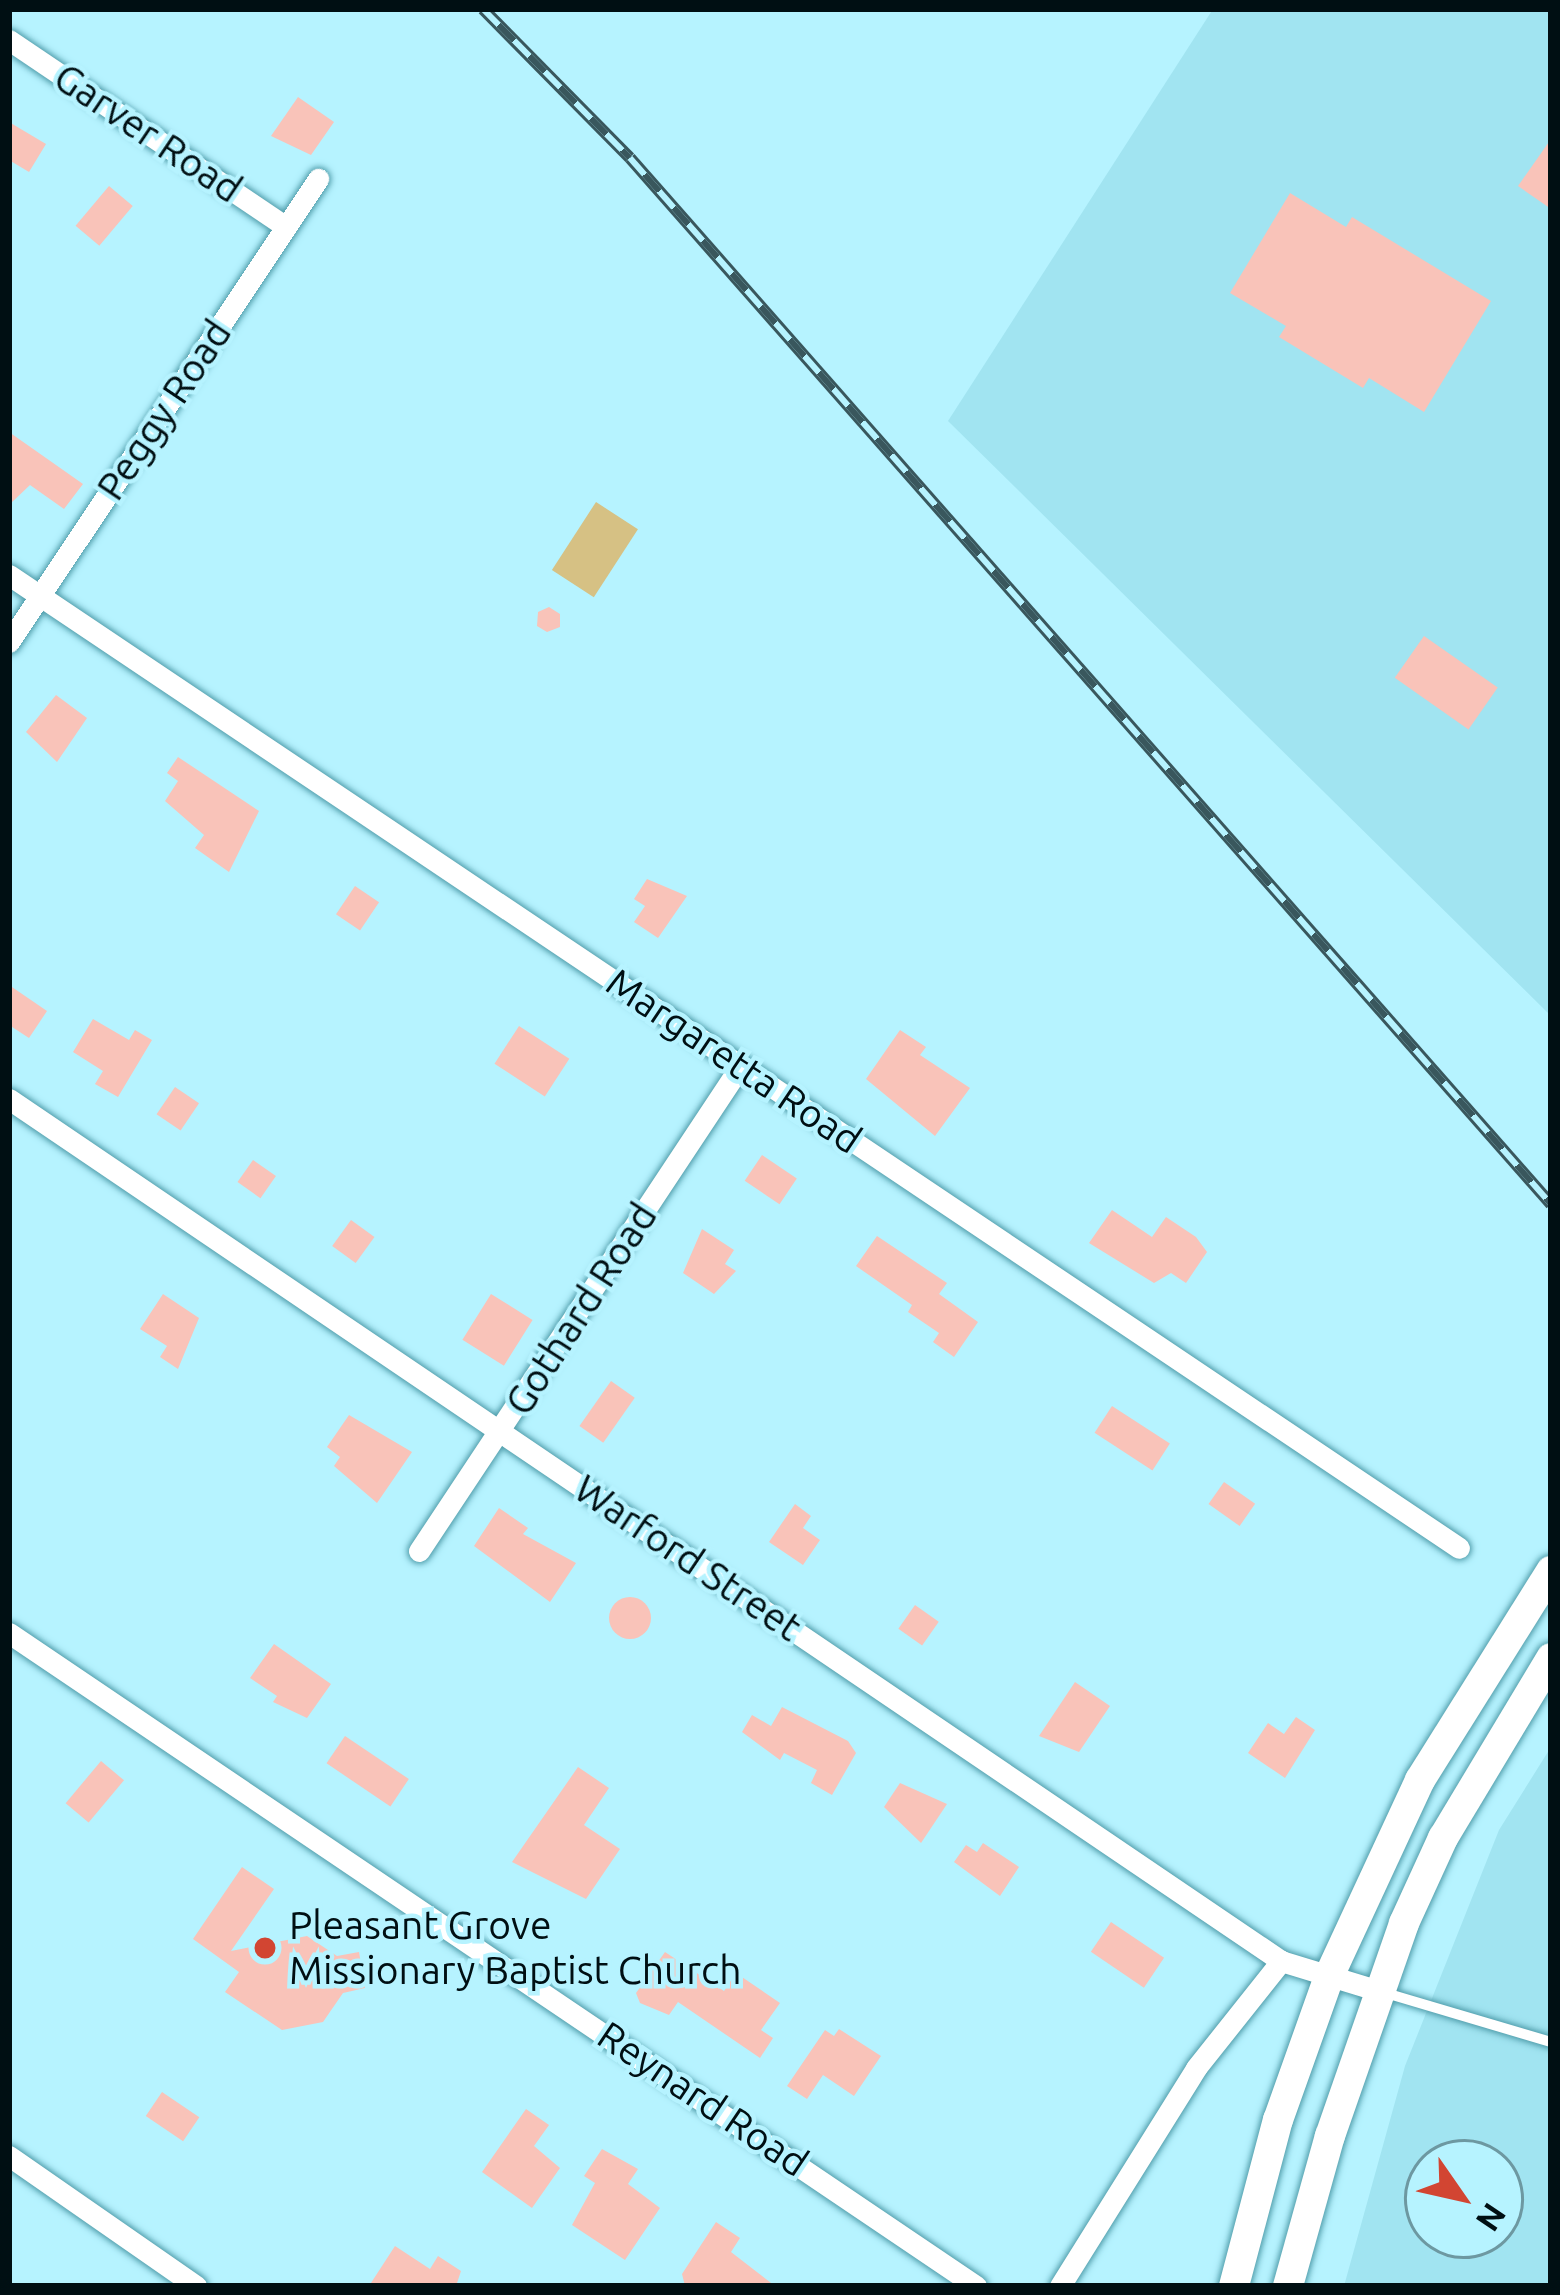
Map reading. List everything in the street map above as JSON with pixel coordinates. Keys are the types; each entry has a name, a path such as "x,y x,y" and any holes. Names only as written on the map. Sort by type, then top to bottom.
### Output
{"main road":[{"path":"1234,2286 1330,1973 1420,1780 1551,1571"},
{"path":"1288,2286 1379,1991 1443,1838 1551,1658"}],"street":[{"name":"Garver Road","path":"9,40 286,227"},
{"name":"Peggy Road","path":"9,642 318,179"},
{"name":"Margaretta Road","path":"9,575 1459,1548"},
{"name":"Gothard Road","path":"419,1551 741,1065"},
{"name":"Warford Street","path":"9,1099 1281,1961 1379,1991"},
{"name":"Reynard Road","path":"9,1633 976,2286"},
{"path":"1060,2286 1196,2068 1281,1961"},
{"path":"9,2156 196,2286"}],"lane":[{"path":"1379,1991 1551,2042"}],"shaded area":[{"path":"1213,9 1551,9 1551,1016 948,421"},
{"path":"596,502 638,529 594,597 552,570"},
{"path":"1551,1747 1551,2286 1344,2286 1405,2066 1499,1830"}],"building":[{"path":"298,97 334,122 311,155 271,136"},
{"path":"9,122 46,144 29,172 9,160"},
{"path":"1551,139 1551,209 1518,186"},
{"path":"109,186 133,206 99,246 76,226"},
{"path":"1290,193 1346,227 1352,217 1491,301 1424,412 1369,378 1363,388 1279,337 1286,326 1230,293"},
{"path":"9,432 83,484 64,509 30,485 9,505"},
{"path":"549,607 560,614 560,627 547,632 537,626 538,612"},
{"path":"1424,636 1498,688 1468,729 1395,678"},
{"path":"56,695 87,718 57,762 26,732"},
{"path":"178,757 259,811 229,872 195,848 204,835 165,801 178,781 167,773"},
{"path":"647,879 687,896 658,938 634,922 645,906 634,899"},
{"path":"355,886 379,902 360,930 336,914"},
{"path":"9,985 47,1011 29,1038 9,1025"},
{"path":"93,1019 129,1040 135,1030 152,1040 118,1097 95,1084 103,1071 73,1052"},
{"path":"519,1026 569,1059 545,1096 494,1064"},
{"path":"900,1030 926,1047 920,1055 970,1088 935,1136 866,1079"},
{"path":"175,1087 199,1103 181,1131 157,1114"},
{"path":"762,1155 797,1178 779,1204 745,1181"},
{"path":"253,1160 276,1176 260,1198 238,1182"},
{"path":"1112,1210 1152,1237 1166,1217 1196,1237 1207,1252 1186,1283 1171,1273 1154,1283 1089,1243"},
{"path":"351,1220 374,1237 356,1263 332,1246"},
{"path":"702,1229 734,1250 725,1264 736,1271 714,1294 683,1273"},
{"path":"877,1236 947,1283 939,1294 978,1322 954,1357 933,1342 939,1333 908,1312 912,1305 856,1266"},
{"path":"163,1294 199,1318 178,1369 160,1357 167,1346 140,1329"},
{"path":"491,1294 533,1320 504,1366 462,1340"},
{"path":"611,1381 635,1398 603,1443 579,1426"},
{"path":"1112,1406 1170,1444 1152,1470 1095,1433"},
{"path":"349,1415 412,1452 377,1503 334,1466 340,1457 327,1447"},
{"path":"1224,1482 1255,1504 1240,1526 1209,1504"},
{"path":"795,1504 811,1516 803,1528 820,1540 803,1565 769,1542"},
{"path":"499,1508 528,1528 523,1534 576,1563 550,1602 474,1546"},
{"path":"630,1597 645,1603 651,1618 645,1633 630,1639 615,1633 609,1618 615,1603"},
{"path":"915,1605 939,1622 922,1645 898,1629"},
{"path":"274,1644 331,1684 307,1718 273,1702 277,1696 250,1678"},
{"path":"1075,1682 1110,1706 1079,1752 1039,1736"},
{"path":"782,1707 848,1741 856,1753 832,1795 811,1783 817,1770 784,1753 780,1760 742,1732 752,1715 771,1726"},
{"path":"1296,1717 1315,1730 1285,1778 1248,1753 1268,1723 1284,1734"},
{"path":"345,1736 409,1779 390,1806 327,1763"},
{"path":"101,1761 124,1780 89,1822 66,1803"},
{"path":"578,1767 609,1788 584,1825 620,1849 586,1899 512,1862"},
{"path":"900,1783 947,1804 921,1843 884,1807"},
{"path":"983,1843 1019,1867 1000,1896 954,1862 966,1845 977,1852"},
{"name":"Pleasant Grove Missionary Baptist Church","path":"242,1867 274,1889 231,1951 307,1936 337,1956 359,1952 365,1988 343,1993 323,2022 282,2030 225,1992 239,1972 193,1939"},
{"path":"1111,1922 1164,1958 1144,1988 1091,1952"},
{"path":"665,1952 724,1991 736,1973 780,2003 761,2030 773,2038 760,2058 678,2002 669,2015 640,2003 636,1993"},
{"path":"839,2029 881,2056 854,2096 823,2075 807,2099 787,2086 825,2030 834,2036"},
{"path":"162,2092 199,2117 183,2141 146,2116"},
{"path":"526,2109 549,2125 534,2146 560,2168 532,2208 482,2172"},
{"path":"602,2149 638,2169 628,2184 660,2208 625,2260 572,2225 595,2183 584,2176"},
{"path":"716,2222 740,2238 731,2252 775,2286 685,2286 682,2274"},
{"path":"395,2246 430,2269 438,2256 461,2271 456,2286 369,2286"}],"railway":[{"path":"483,9 630,158 1551,1204"}],"place":[{"name":"Pleasant Grove Missionary Baptist Church","path":"265,1948"}]}
